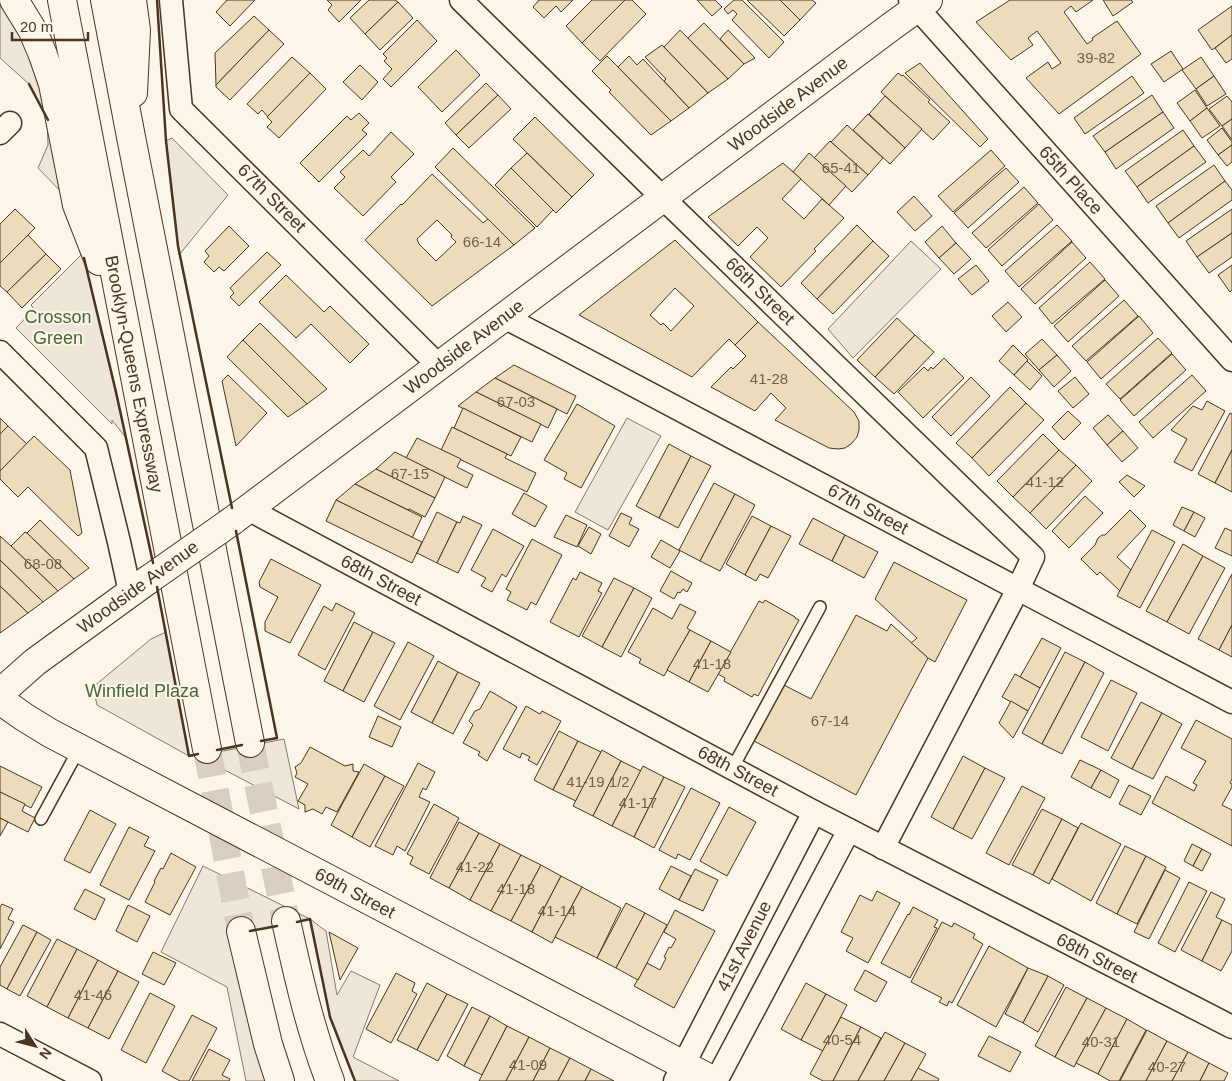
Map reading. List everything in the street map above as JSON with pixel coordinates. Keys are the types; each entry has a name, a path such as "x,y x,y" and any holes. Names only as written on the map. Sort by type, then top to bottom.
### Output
{"main road":[{"path":"14,0 33,31 53,84 77,204 125,328"},
{"name":"Brooklyn-Queens Expressway","path":"62,0 207,749"},
{"path":"105,0 250,743"},
{"path":"131,137 136,30 132,0"},
{"name":"Woodside Avenue","path":"0,693 35,662 240,515 663,198 918,2"},
{"name":"69th Street","path":"0,700 33,723 80,749 679,1073 715,1081"},
{"path":"286,921 312,1028 330,1081"},
{"path":"241,932 268,1044 280,1081"}],"street":[{"name":"67th Street","path":"171,0 181,108 439,366"},
{"name":"66th Street","path":"462,0 1033,557 1018,589"},
{"name":"65th Place","path":"918,2 1232,360"},
{"name":"67th Street","path":"504,317 1232,702"},
{"path":"0,352 96,448 119,542 139,586"},
{"name":"68th Street","path":"240,515 733,768 883,848 1232,1028"},
{"path":"883,848 1018,589"},
{"name":"41st Avenue","path":"679,1073 814,812"},
{"path":"715,1081 849,830"},
{"path":"0,1034 90,1081"}],"lane":[{"path":"733,768 820,607"},
{"path":"41,819 80,749"}],"green space":[{"path":"0,0 3,0 27,31 70,201 38,168 48,145 47,119 29,84 0,58"},
{"path":"172,138 228,195 179,255 166,141"},
{"path":"911,241 941,269 853,358 828,329"},
{"name":"Crosson Green","path":"83,253 126,438 112,420 112,424 16,328 34,309 31,305"},
{"path":"627,418 661,436 608,530 575,512"},
{"name":"Winfield Plaza","path":"166,632 189,756 97,705 93,687 151,639"},
{"path":"284,739 299,809 198,756"},
{"path":"203,866 310,919 233,934 268,1081 246,1081 227,987 161,952"},
{"path":"310,919 326,931 337,995 351,971 380,985 353,1057 399,1081 355,1081 330,1017"}],"building":[{"path":"227,0 255,0 230,26 216,12"},
{"path":"327,0 361,0 339,22 328,10 332,5"},
{"path":"369,0 395,0 398,2 365,34 350,18"},
{"path":"539,0 573,0 561,12 556,6 544,18 533,7"},
{"path":"592,0 625,0 582,43 566,26"},
{"path":"625,0 632,0 646,14 600,61 582,43"},
{"path":"697,0 715,0 722,7 712,16"},
{"path":"734,0 742,0 784,42 769,58 732,20 737,14 733,10 728,14 724,9"},
{"path":"747,0 780,0 800,20 784,36"},
{"path":"780,0 812,0 816,3 800,20"},
{"path":"1010,0 1093,0 1076,12 1071,6 1064,12 1087,44 1093,40 1092,38 1117,21 1141,54 1059,114 1026,78 1048,62 1052,69 1061,63 1037,31 1028,38 1033,45 1011,60 976,22"},
{"path":"1103,0 1131,0 1133,2 1113,16"},
{"path":"398,2 413,18 380,50 365,34"},
{"path":"1232,6 1232,35 1212,50 1198,30"},
{"path":"254,16 269,30 216,85 215,53"},
{"path":"417,20 437,41 391,87 383,79 392,69 384,61 387,58 383,54"},
{"path":"704,23 744,64 728,79 688,38"},
{"path":"269,30 284,44 230,100 216,85"},
{"path":"680,30 728,79 708,93 664,47"},
{"path":"728,30 755,58 744,64 720,39"},
{"path":"1232,35 1232,59 1226,63 1215,48"},
{"path":"662,45 708,93 689,108 664,81 666,79 645,57"},
{"path":"456,50 480,75 442,112 418,87"},
{"path":"1171,51 1183,69 1164,82 1151,64"},
{"path":"607,56 671,121 651,135 609,92 611,90 592,71"},
{"path":"629,56 637,65 643,59 689,108 671,121 618,67"},
{"path":"292,57 310,73 268,117 262,110 258,114 247,104"},
{"path":"1201,57 1214,76 1196,89 1182,70"},
{"path":"920,63 988,139 980,147 905,73"},
{"path":"360,65 378,82 362,100 343,82"},
{"path":"310,73 326,89 279,138 267,127 272,122 267,117"},
{"path":"898,73 903,75 930,100 928,102 950,122 933,140 881,92"},
{"path":"1132,76 1144,93 1085,134 1074,118"},
{"path":"1214,76 1226,94 1207,106 1196,89"},
{"path":"486,83 498,95 456,135 445,123"},
{"path":"1195,90 1207,108 1190,121 1177,103"},
{"path":"498,95 511,109 469,148 456,135"},
{"path":"1152,95 1163,112 1105,152 1093,136"},
{"path":"885,96 922,129 905,148 869,114"},
{"path":"1227,96 1232,102 1232,119 1222,126 1209,109"},
{"path":"1207,108 1220,126 1202,138 1190,121"},
{"path":"1163,112 1174,128 1116,169 1105,152"},
{"path":"359,113 369,123 362,130 367,134 319,182 300,163 347,116 351,120"},
{"path":"868,114 905,148 890,164 853,130"},
{"path":"535,117 594,175 572,197 513,139"},
{"path":"1232,119 1232,140 1222,126"},
{"path":"847,125 883,158 868,175 831,142"},
{"path":"1222,128 1232,142 1232,145 1218,155 1207,140"},
{"path":"1183,130 1194,146 1137,187 1125,171"},
{"path":"391,132 414,154 391,177 396,182 363,216 334,188 345,177 340,172 363,150 369,156"},
{"path":"830,141 868,175 852,192 814,158"},
{"path":"1232,145 1232,162 1227,166 1218,155"},
{"path":"1194,146 1206,162 1148,203 1137,187"},
{"path":"453,148 535,228 514,245 435,167"},
{"path":"991,150 1005,166 953,212 938,196"},
{"path":"527,153 572,197 556,213 511,168"},
{"path":"809,153 846,186 829,205 793,172"},
{"path":"783,163 801,179 782,199 804,219 822,199 844,218 814,249 816,251 781,287 750,257 768,238 757,227 738,246 708,217"},
{"path":"1214,165 1225,181 1168,223 1156,206"},
{"path":"511,168 553,210 537,227 495,185"},
{"path":"1006,168 1019,182 968,228 954,213"},
{"path":"432,174 483,223 488,219 514,245 432,306 365,240","holes":["437,220 452,235 451,237 456,242 436,261 419,244 417,239"]},
{"path":"1225,181 1232,190 1232,200 1179,238 1168,223"},
{"path":"1024,187 1038,203 986,248 972,233"},
{"path":"914,196 932,216 915,231 897,212"},
{"path":"1039,204 1053,220 1002,266 988,250"},
{"path":"15,209 35,228 0,263 0,224"},
{"path":"1232,209 1232,233 1197,257 1186,241"},
{"path":"857,225 873,241 817,299 801,283"},
{"path":"1057,225 1072,241 1019,287 1005,271"},
{"path":"229,226 249,246 224,271 219,267 214,272 204,262 209,256 205,251"},
{"path":"942,226 956,243 939,258 925,242"},
{"path":"1232,233 1232,257 1209,273 1197,257"},
{"path":"28,235 46,254 7,292 0,286 0,263"},
{"path":"675,240 758,322 735,345 729,339 692,377 579,315","holes":["675,288 694,306 671,331 663,323 661,325 650,315"]},
{"path":"873,241 889,256 833,314 817,299"},
{"path":"1072,242 1086,258 1035,304 1021,289"},
{"path":"956,243 971,259 954,274 939,258"},
{"path":"267,252 281,265 239,306 230,297 234,293 230,288"},
{"path":"46,254 61,269 22,308 7,292"},
{"path":"1090,262 1105,279 1052,324 1039,308"},
{"path":"976,265 989,281 972,295 958,279"},
{"path":"1232,265 1232,290 1230,292 1218,275"},
{"path":"286,275 324,312 330,306 369,344 350,363 311,324 296,338 259,302"},
{"path":"1105,280 1119,296 1068,342 1054,326"},
{"path":"1124,300 1138,316 1086,361 1072,346"},
{"path":"1008,302 1022,317 1006,332 992,316"},
{"path":"1139,316 1153,333 1101,379 1087,362"},
{"path":"897,318 915,335 875,377 857,360"},
{"path":"758,322 854,412 859,421 859,430 857,437 851,444 845,448 829,448 775,420 786,408 771,393 755,411 711,387 731,367 733,369 746,356 735,345"},
{"path":"260,323 327,389 307,404 243,340"},
{"path":"915,335 934,352 894,394 875,377"},
{"path":"1158,338 1172,353 1120,399 1106,384"},
{"path":"1042,339 1057,355 1039,370 1025,354"},
{"path":"243,340 307,404 288,417 227,357"},
{"path":"1013,345 1028,360 1014,375 999,361"},
{"path":"1172,354 1186,370 1134,416 1120,400"},
{"path":"1057,355 1071,371 1054,387 1039,370"},
{"path":"944,358 964,378 923,418 898,392 924,367 928,371 931,367 933,369"},
{"path":"1027,361 1042,376 1030,390 1014,375"},
{"path":"514,365 576,396 567,414 495,378"},
{"path":"228,375 267,413 236,446 222,381"},
{"path":"1192,375 1206,391 1153,438 1139,422"},
{"path":"971,377 990,396 951,436 932,417"},
{"path":"1075,377 1089,394 1073,408 1058,391"},
{"path":"495,378 557,409 548,428 476,392"},
{"path":"1010,387 1026,403 972,458 956,443"},
{"path":"476,392 541,424 532,442 458,406"},
{"path":"1207,401 1225,411 1192,471 1174,462 1187,439 1171,430 1193,406 1202,410"},
{"path":"1026,403 1044,420 989,476 972,458"},
{"path":"577,404 615,426 581,488 564,479 567,473 544,460"},
{"path":"463,408 521,437 511,456 454,428"},
{"path":"1068,411 1081,423 1064,440 1052,427"},
{"path":"1230,413 1232,414 1232,450 1215,483 1198,474"},
{"path":"1108,415 1123,431 1107,445 1093,428"},
{"path":"0,418 8,426 0,434"},
{"path":"8,426 27,444 0,471 0,434"},
{"path":"452,427 507,454 505,458 536,473 527,492 441,450"},
{"path":"1123,431 1138,448 1122,462 1107,445"},
{"path":"1043,434 1059,450 1013,497 997,481"},
{"path":"34,436 70,470 82,533 78,536 28,487 18,497 0,479 0,471"},
{"path":"417,438 461,459 457,467 473,475 467,488 406,458"},
{"path":"669,444 691,456 659,518 636,506"},
{"path":"1059,450 1076,465 1030,513 1013,497"},
{"path":"1232,450 1232,492 1215,483"},
{"path":"395,452 445,477 435,498 376,469"},
{"path":"691,456 711,466 678,528 659,518"},
{"path":"1076,465 1092,481 1046,529 1030,513"},
{"path":"376,469 435,498 425,517 355,484"},
{"path":"1127,475 1145,486 1134,497 1119,482"},
{"path":"714,483 735,494 700,561 679,550"},
{"path":"355,484 422,517 412,538 336,500"},
{"path":"524,493 547,506 535,527 512,514"},
{"path":"735,494 755,505 720,571 700,561"},
{"path":"1085,496 1103,513 1069,548 1052,531"},
{"path":"336,500 422,542 412,563 326,521"},
{"path":"1182,507 1194,512 1184,531 1173,525"},
{"path":"1130,510 1146,526 1117,557 1131,570 1120,591 1100,572 1097,575 1081,559 1095,545 1098,538 1105,535"},
{"path":"437,512 457,522 437,563 417,553"},
{"path":"1194,512 1205,518 1195,537 1184,531"},
{"path":"621,513 632,518 629,524 639,529 629,547 609,536"},
{"path":"566,515 587,525 577,547 554,537"},
{"path":"463,516 482,525 458,573 437,563 457,522 460,523"},
{"path":"752,516 771,526 745,575 726,564"},
{"path":"813,518 845,535 832,561 799,544"},
{"path":"40,520 89,568 74,579 27,533"},
{"path":"771,526 791,536 768,578 760,574 756,581 745,575"},
{"path":"589,527 601,534 591,554 578,546"},
{"path":"1225,528 1232,531 1232,556 1215,548"},
{"path":"493,529 524,546 506,577 502,574 492,592 481,586 486,578 471,570"},
{"path":"1152,530 1175,542 1140,608 1117,596"},
{"path":"25,532 74,579 58,591 11,546"},
{"path":"845,535 878,552 864,578 832,561"},
{"path":"0,536 58,591 43,602 0,560"},
{"path":"532,539 562,555 536,605 531,602 527,610 507,600 511,592 506,589"},
{"path":"661,540 680,551 670,568 651,557"},
{"path":"1183,544 1203,556 1167,622 1146,611"},
{"path":"1203,556 1225,568 1189,634 1167,622"},
{"path":"271,559 321,585 290,643 265,631 265,622 278,597 260,587 259,582"},
{"path":"0,560 43,602 28,613 0,586"},
{"path":"894,562 967,600 935,662 911,643 917,638 875,599"},
{"path":"671,571 692,583 687,592 683,589 680,593 678,592 674,599 660,591"},
{"path":"580,572 602,583 598,591 602,593 579,637 550,622 573,578 576,580"},
{"path":"1232,574 1232,625 1219,650 1198,639"},
{"path":"614,578 634,588 602,647 582,636"},
{"path":"0,586 28,613 0,633"},
{"path":"634,588 652,598 621,657 602,647"},
{"path":"765,600 799,620 758,696 754,694 752,697 724,681 725,678 718,674 759,601 763,603"},
{"path":"336,603 355,613 325,670 298,655 324,606 332,611"},
{"path":"680,604 696,612 687,628 690,630 664,676 639,663 641,659 628,652 653,608 672,619"},
{"path":"856,615 887,631 891,624 928,658 856,795 754,741 784,685 811,699"},
{"path":"354,622 373,632 343,691 324,681"},
{"path":"1232,625 1232,657 1219,650"},
{"path":"690,630 711,641 689,682 667,670"},
{"path":"373,632 395,643 364,702 343,691"},
{"path":"1042,638 1061,648 1040,688 1020,677"},
{"path":"711,641 731,652 708,692 689,682"},
{"path":"408,642 434,656 400,720 374,706"},
{"path":"1065,652 1085,662 1042,744 1022,733"},
{"path":"438,661 458,672 432,723 411,712"},
{"path":"1085,662 1104,673 1062,754 1042,744"},
{"path":"458,672 480,683 453,734 432,723"},
{"path":"1015,674 1040,688 1028,711 1002,697"},
{"path":"1111,680 1137,693 1108,751 1081,737"},
{"path":"490,691 517,707 487,761 478,755 480,752 463,743 473,725 469,721 475,711 480,709"},
{"path":"1011,701 1028,711 1013,738 999,723"},
{"path":"1141,702 1162,713 1132,769 1111,758"},
{"path":"526,706 540,714 542,711 561,721 537,765 528,760 530,757 522,753 520,758 503,749"},
{"path":"1162,713 1182,724 1153,779 1132,769"},
{"path":"378,716 401,727 392,747 369,737"},
{"path":"1196,720 1232,739 1232,779 1230,783 1232,787 1222,805 1232,810 1232,846 1152,803 1166,776 1194,791 1197,785 1193,783 1206,761 1181,748"},
{"path":"559,731 578,741 553,790 534,780"},
{"path":"578,741 601,752 576,801 553,790"},
{"path":"310,747 345,766 353,764 353,771 359,772 337,812 326,807 322,814 313,809 305,812 305,805 298,801 308,784 295,777 297,773 295,767 301,763"},
{"path":"602,750 621,761 593,816 573,806"},
{"path":"963,756 985,768 953,829 931,817"},
{"path":"1080,760 1101,770 1091,788 1071,777"},
{"path":"621,761 641,771 612,826 593,816"},
{"path":"418,763 435,772 426,790 423,788 419,797 430,802 405,851 397,846 393,855 375,846"},
{"path":"364,764 385,776 352,837 331,825"},
{"path":"0,766 42,787 31,808 0,792"},
{"path":"643,766 664,777 634,837 612,826"},
{"path":"985,768 1005,778 972,839 953,829"},
{"path":"1101,770 1119,780 1110,798 1091,788"},
{"path":"385,776 404,786 370,847 352,837"},
{"path":"664,777 685,787 654,848 634,837"},
{"path":"1129,785 1151,796 1141,815 1119,804"},
{"path":"1022,786 1045,798 1009,865 986,853"},
{"path":"691,788 720,803 690,860 678,854 676,859 659,850"},
{"path":"0,792 25,804 22,811 35,818 28,832 0,818"},
{"path":"434,804 459,818 429,874 410,864 413,857 407,854"},
{"path":"729,807 756,822 727,876 700,861"},
{"path":"1042,809 1062,819 1033,875 1012,865"},
{"path":"90,810 116,824 90,873 64,860"},
{"path":"0,818 8,822 0,836"},
{"path":"1062,819 1078,828 1049,884 1033,875"},
{"path":"459,822 479,833 449,888 430,878"},
{"path":"1081,823 1121,844 1091,901 1052,879"},
{"path":"129,827 149,837 144,846 155,851 129,900 100,885"},
{"path":"479,833 500,844 470,900 449,888"},
{"path":"500,844 521,855 491,911 470,900"},
{"path":"1192,844 1202,849 1193,866 1184,861"},
{"path":"1125,846 1146,856 1117,914 1096,903"},
{"path":"1202,849 1211,854 1202,871 1193,866"},
{"path":"171,853 196,867 170,915 145,902 154,881"},
{"path":"521,855 541,865 511,921 491,911"},
{"path":"1146,856 1166,867 1137,924 1117,914"},
{"path":"541,865 561,876 532,932 511,921"},
{"path":"671,866 691,876 679,900 659,889"},
{"path":"695,869 718,880 703,911 679,900"},
{"path":"1165,870 1180,878 1149,939 1134,932"},
{"path":"561,876 582,887 552,943 532,932"},
{"path":"1189,882 1207,891 1175,952 1158,943"},
{"path":"582,887 621,908 597,958 555,937"},
{"path":"85,889 105,899 95,920 74,909"},
{"path":"877,891 900,903 868,963 846,951 853,938 841,932 860,895 872,901"},
{"path":"1211,892 1225,899 1216,917 1222,920 1202,961 1181,950"},
{"path":"626,903 645,913 616,968 597,958"},
{"path":"2,904 13,909 8,919 14,922 0,949 0,907"},
{"path":"128,905 150,916 137,942 116,931"},
{"path":"913,907 938,920 934,927 937,928 910,978 881,963"},
{"path":"675,910 715,931 674,1008 634,986 647,963 660,970 669,947 671,948 676,939 664,932"},
{"path":"645,913 667,925 638,980 616,968"},
{"path":"1222,920 1232,925 1232,951 1221,971 1202,961"},
{"path":"942,922 952,927 954,923 975,934 973,938 983,944 952,1003 949,1001 947,1006 939,1002 942,998 911,982"},
{"path":"23,925 37,932 7,989 0,985 0,967"},
{"path":"37,932 51,940 20,996 7,989"},
{"path":"329,932 358,948 340,980"},
{"path":"57,939 77,949 47,1007 27,996"},
{"path":"989,946 1028,968 996,1027 957,1005"},
{"path":"77,949 98,960 68,1018 47,1007"},
{"path":"153,952 176,963 164,985 142,974"},
{"path":"98,960 118,971 88,1028 68,1018"},
{"path":"1028,968 1048,976 1023,1023 1005,1014"},
{"path":"865,970 887,982 876,1002 854,990"},
{"path":"118,971 139,982 109,1039 88,1028"},
{"path":"396,973 415,983 412,991 417,994 391,1043 366,1029"},
{"path":"1048,976 1064,985 1038,1032 1023,1023"},
{"path":"427,983 447,994 417,1050 397,1040"},
{"path":"806,983 826,994 801,1040 781,1029"},
{"path":"1066,987 1087,998 1055,1057 1035,1046"},
{"path":"150,993 175,1006 146,1063 121,1050"},
{"path":"447,994 468,1004 438,1061 417,1050"},
{"path":"826,994 847,1005 823,1051 801,1040"},
{"path":"1087,998 1106,1008 1074,1067 1055,1057"},
{"path":"472,1007 490,1016 464,1066 447,1056"},
{"path":"1106,1008 1127,1019 1098,1074 1076,1063"},
{"path":"192,1015 217,1028 189,1081 180,1081 162,1071"},
{"path":"490,1016 507,1026 482,1075 464,1066"},
{"path":"841,1017 861,1027 833,1081 823,1081 810,1074"},
{"path":"1127,1019 1146,1030 1119,1081 1110,1081 1098,1074"},
{"path":"507,1026 529,1037 506,1081 479,1081"},
{"path":"861,1027 881,1038 858,1081 833,1081"},
{"path":"1147,1030 1167,1041 1146,1081 1120,1081"},
{"path":"885,1032 905,1043 884,1081 858,1081"},
{"path":"989,1036 1021,1052 1010,1072 978,1056"},
{"path":"529,1037 550,1048 533,1081 506,1081"},
{"path":"1167,1041 1188,1052 1172,1081 1146,1081"},
{"path":"905,1043 926,1054 911,1081 884,1081"},
{"path":"550,1048 570,1058 558,1081 533,1081"},
{"path":"209,1049 230,1060 222,1075 230,1079 229,1081 192,1081"},
{"path":"1188,1052 1209,1063 1200,1081 1172,1081"},
{"path":"570,1058 591,1069 585,1081 558,1081"},
{"path":"1209,1063 1228,1073 1224,1081 1200,1081"},
{"path":"918,1068 939,1079 938,1081 911,1081"},
{"path":"591,1069 614,1081 585,1081"}],"tunnel":[{"path":"250,743 286,921"},
{"path":"207,749 241,931"}],"wall":[{"path":"157,0 166,141 178,246 232,508"},
{"path":"29,84 48,120"},
{"path":"84,258 116,392 153,563"},
{"path":"236,531 277,738 261,741"},
{"path":"157,587 189,756 198,754"},
{"path":"217,750 242,745"},
{"path":"297,922 310,919 330,1017 355,1081"},
{"path":"250,931 277,926"}]}
